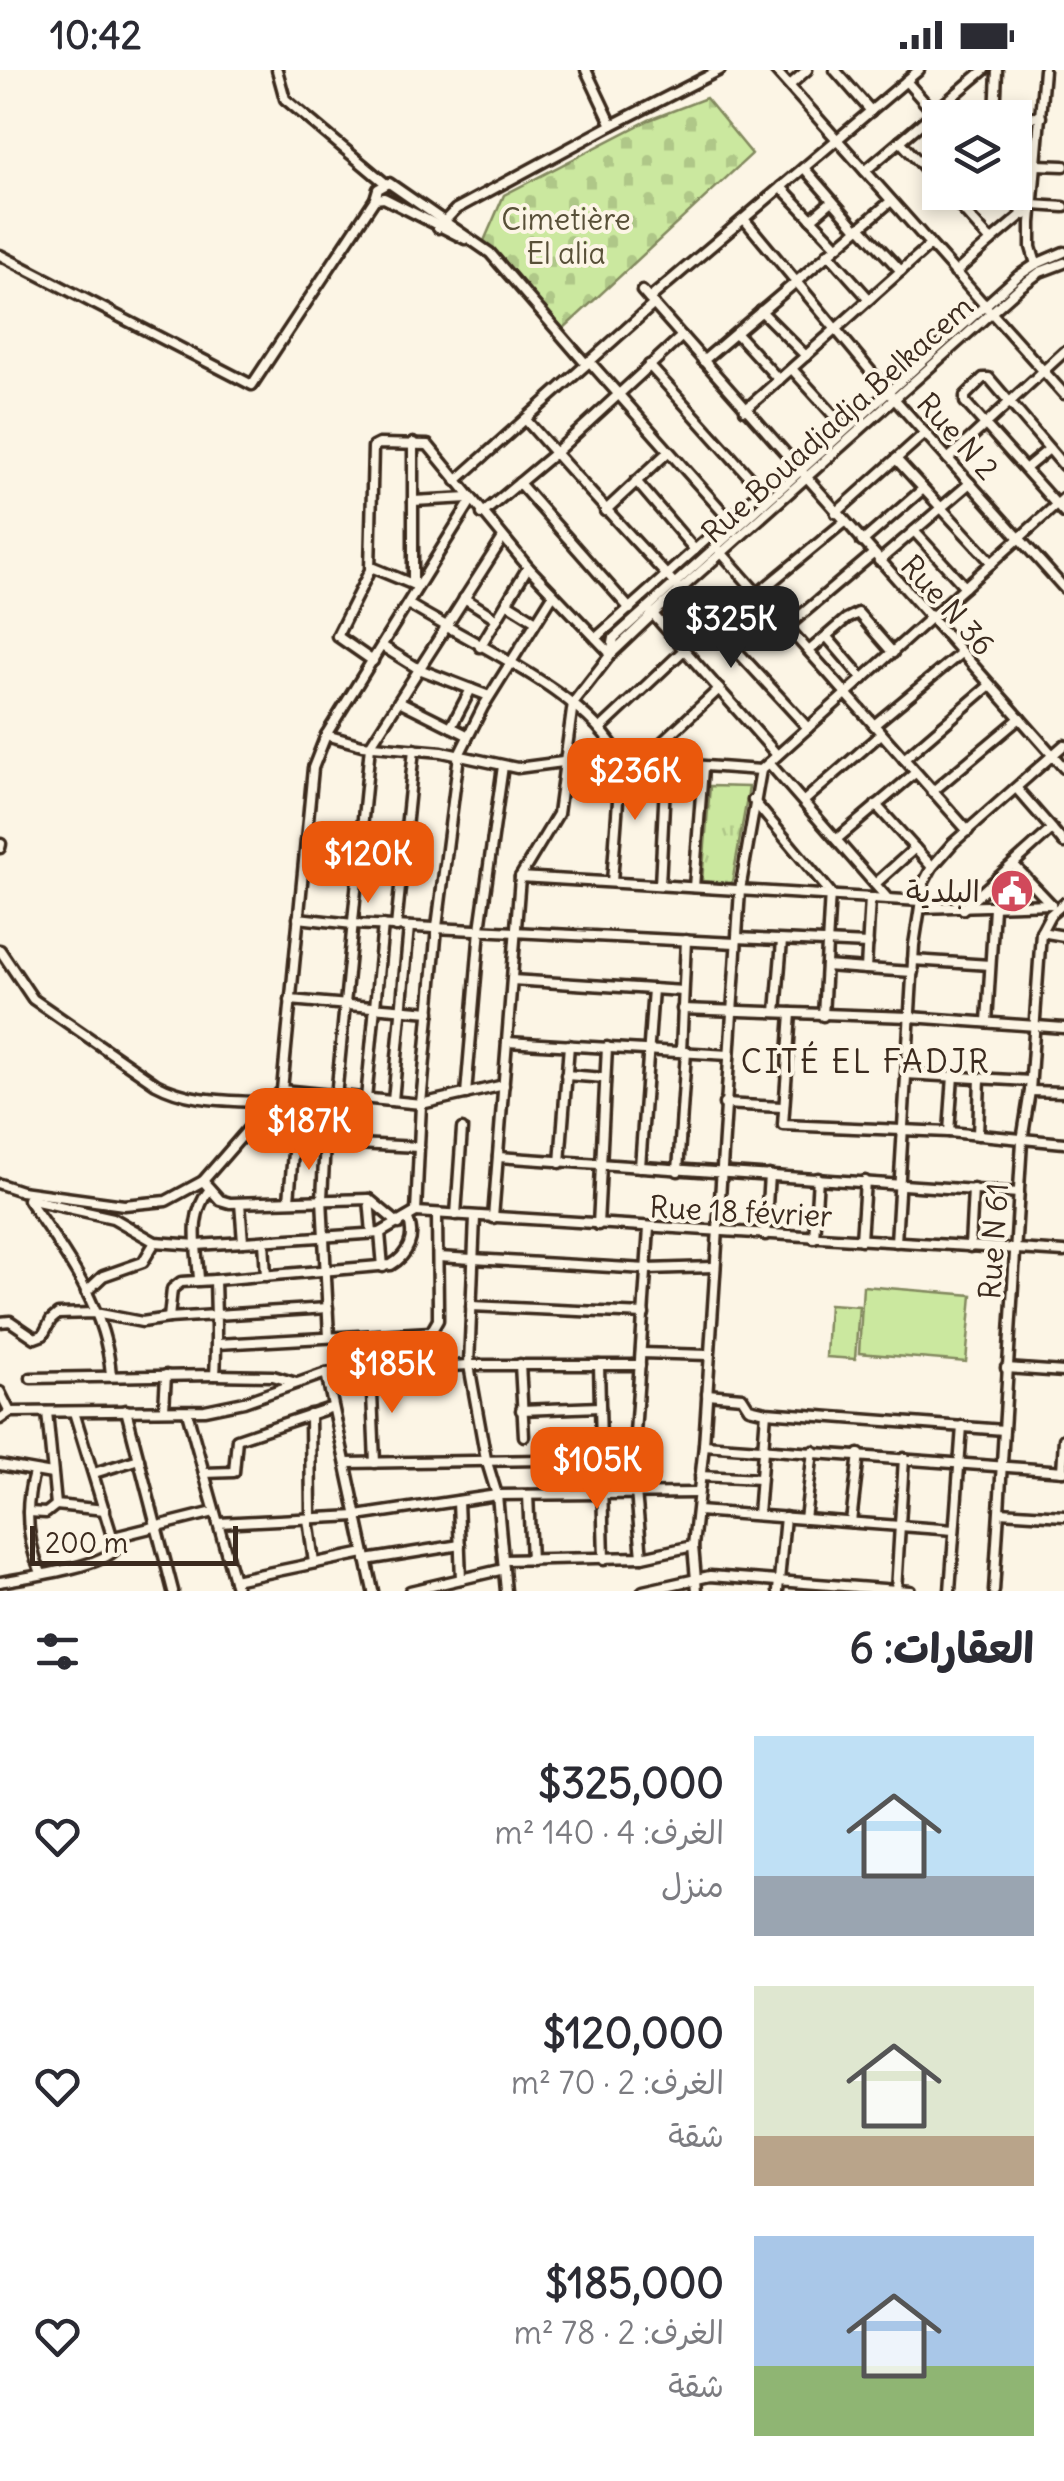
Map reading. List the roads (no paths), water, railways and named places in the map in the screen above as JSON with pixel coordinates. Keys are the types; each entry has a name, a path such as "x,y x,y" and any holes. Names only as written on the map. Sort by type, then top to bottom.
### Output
{"street":[{"path":"277,70 285,99 384,183 393,184 490,253 732,523"},
{"path":"587,70 612,125"},
{"path":"438,228 444,218 720,70"},
{"path":"775,70 1064,394"},
{"path":"790,85 807,70"},
{"path":"835,70 871,111"},
{"path":"456,481 744,219 919,70"},
{"path":"948,100 984,70"},
{"path":"995,100 997,70"},
{"path":"1038,268 1032,222 1044,70"},
{"path":"906,81 923,100"},
{"path":"1032,116 1041,116"},
{"path":"865,171 922,122"},
{"path":"900,141 922,165"},
{"path":"1037,164 1064,166"},
{"path":"804,168 901,271"},
{"path":"0,254 252,385 384,183"},
{"path":"781,188 837,246"},
{"path":"375,199 384,198 475,243"},
{"path":"811,218 832,200"},
{"path":"704,362 891,201"},
{"path":"1033,205 1064,207"},
{"path":"963,210 991,241"},
{"path":"1021,210 1032,222"},
{"path":"954,273 1024,213"},
{"name":"Rue N 2","path":"744,219 888,392 1064,588"},
{"path":"746,410 930,245"},
{"name":"Rue Bouadjadja Belkacem","path":"765,493 802,475 888,392 1038,268 1064,252"},
{"path":"828,253 869,299"},
{"name":"Rue Bouadjadja Belkacem","path":"1038,268 1064,263"},
{"name":"Rue N 36","path":"642,290 1064,768"},
{"name":"Rue Bouadjadja Belkacem","path":"573,703 650,610 802,475 895,400 988,310"},
{"path":"761,311 806,356"},
{"path":"736,333 779,380"},
{"path":"482,514 682,336"},
{"path":"948,459 1064,352"},
{"path":"649,365 765,493"},
{"path":"792,368 846,429"},
{"path":"1064,466 989,378 983,378 964,400 1024,469 1060,502 1064,513"},
{"path":"526,420 605,511 808,728"},
{"path":"836,513 925,434"},
{"path":"413,443 416,586"},
{"path":"373,660 338,636 370,566 374,448 380,444 413,443 428,444 528,567 611,654"},
{"path":"1024,469 1049,449"},
{"path":"605,511 668,452"},
{"path":"896,459 992,563"},
{"path":"596,638 665,574 698,553 732,523 792,463"},
{"path":"636,481 698,553"},
{"path":"519,483 640,620"},
{"path":"788,626 970,484"},
{"path":"862,542 923,488"},
{"path":"413,501 470,500"},
{"path":"25,1195 124,1205 154,1204 176,1198 203,1181 282,1090 314,768 326,735 470,500"},
{"path":"697,1591 693,1546 708,1394 740,890 761,770 1060,502"},
{"path":"758,594 844,522"},
{"name":"Rue Bouadjadja Belkacem","path":"678,585 698,553 718,548 732,523"},
{"path":"914,531 966,587"},
{"path":"336,1098 370,746 503,538"},
{"path":"718,548 968,831"},
{"path":"370,566 416,586"},
{"path":"480,646 528,567"},
{"path":"169,1318 172,1289 181,1282 384,1267 398,1261 405,1252 412,1232 436,927 459,755 489,696 554,596"},
{"path":"464,598 497,618"},
{"path":"506,603 536,621"},
{"path":"408,604 573,703 600,729 622,760 612,882"},
{"path":"650,610 777,755"},
{"path":"809,651 858,613 894,653"},
{"path":"827,637 863,679"},
{"path":"382,646 419,669 489,696"},
{"path":"600,729 684,650"},
{"path":"874,725 961,652"},
{"path":"904,758 990,685"},
{"path":"640,763 719,689"},
{"path":"451,726 471,690"},
{"path":"399,701 467,734"},
{"path":"493,1218 520,877 558,814 573,703"},
{"path":"932,792 1020,718"},
{"path":"804,801 881,734"},
{"path":"326,735 334,740 459,755 502,766 622,760 761,770"},
{"path":"896,1242 912,972 924,882 932,868 968,831 1064,745"},
{"path":"396,926 414,749"},
{"path":"768,762 887,898"},
{"path":"660,885 666,764"},
{"path":"466,1094 480,929 502,766"},
{"path":"694,887 703,768"},
{"path":"837,839 916,773"},
{"path":"1016,789 1064,843"},
{"path":"753,800 829,888 822,1016"},
{"path":"876,804 932,868"},
{"path":"963,909 1052,829"},
{"path":"875,884 914,848"},
{"path":"1013,864 1057,906"},
{"path":"520,877 887,898 963,909 1057,906"},
{"path":"866,969 870,898"},
{"name":"Rue N 61","path":"994,1591 1022,1140 1042,932 1057,906"},
{"path":"986,1022 994,908"},
{"path":"298,918 383,926 686,940 868,944"},
{"path":"366,1099 383,926"},
{"path":"394,1101 409,927"},
{"path":"1042,932 1064,936"},
{"path":"678,1171 686,940"},
{"path":"776,1012 782,941"},
{"path":"0,950 33,999 156,1084 171,1092 212,1100 271,1103"},
{"path":"914,960 990,964"},
{"path":"826,966 912,972"},
{"path":"512,980 683,990"},
{"path":"640,1168 654,989"},
{"path":"290,1000 430,1012"},
{"path":"682,1009 910,1017 1064,1028"},
{"path":"791,1014 781,1122 784,1126 949,1132 1064,1143"},
{"path":"507,1042 729,1054"},
{"path":"560,1163 569,1044"},
{"path":"598,1225 607,1047"},
{"path":"906,1074 980,1078 1064,1092"},
{"path":"566,1075 605,1078"},
{"path":"949,1132 953,1076"},
{"path":"978,1135 980,1078"},
{"path":"282,1090 421,1104 504,1085"},
{"path":"724,1104 782,1107"},
{"path":"456,1216 462,1129"},
{"path":"325,1142 322,1198 329,1337"},
{"path":"289,1200 293,1143 419,1146"},
{"path":"498,1157 1019,1194"},
{"path":"765,1235 768,1175"},
{"path":"814,1238 818,1178"},
{"path":"203,1181 225,1203 369,1198 399,1224"},
{"path":"860,1240 864,1181"},
{"path":"0,1184 25,1195 113,1218 155,1242 197,1245 376,1233 412,1215"},
{"path":"199,1280 196,1211 210,1189"},
{"path":"970,1247 973,1189"},
{"path":"25,1195 68,1256 86,1292 107,1340 110,1374"},
{"path":"369,1198 384,1267"},
{"path":"240,1203 243,1242"},
{"path":"216,1344 431,1332 438,1320 437,1214"},
{"name":"Rue 18 février","path":"412,1215 1064,1252"},
{"path":"475,1217 469,1366 486,1459 497,1495 506,1591"},
{"path":"642,1557 634,1492 648,1228"},
{"path":"264,1241 266,1276"},
{"path":"86,1292 104,1276 143,1262 155,1242"},
{"path":"438,1257 647,1269 714,1268"},
{"path":"214,1280 215,1375"},
{"path":"471,1306 644,1314"},
{"path":"0,1322 10,1321 34,1338 42,1335 54,1316 95,1313 142,1322 328,1308"},
{"path":"641,1354 709,1355"},
{"path":"520,1364 524,1436"},
{"path":"0,1420 10,1412 187,1412 244,1402 326,1373 520,1364 640,1365"},
{"path":"599,1365 604,1560"},
{"path":"1006,1368 1064,1372"},
{"path":"371,1370 375,1463"},
{"path":"326,1373 373,1591"},
{"path":"164,1410 166,1375"},
{"path":"32,1378 215,1375 284,1377 296,1383"},
{"path":"0,1392 10,1412"},
{"path":"708,1394 742,1397 749,1408 766,1412 1004,1430"},
{"path":"204,1473 234,1472 237,1439 332,1407"},
{"path":"521,1410 600,1407"},
{"path":"126,1410 174,1591"},
{"path":"47,1412 56,1504"},
{"path":"0,1582 109,1556 116,1550 74,1412"},
{"path":"187,1412 237,1591"},
{"path":"758,1515 766,1412"},
{"path":"310,1414 309,1518 314,1564"},
{"path":"950,1591 962,1426"},
{"path":"704,1444 1063,1471 1064,1440"},
{"path":"805,1519 813,1450"},
{"path":"851,1522 859,1454"},
{"path":"896,1591 904,1458"},
{"path":"94,1473 139,1459"},
{"path":"347,1463 600,1459"},
{"path":"0,1465 52,1474"},
{"path":"34,1472 28,1512 30,1543 41,1573"},
{"path":"700,1476 760,1479"},
{"path":"218,1523 357,1516 497,1495 698,1493"},
{"path":"528,1495 531,1560"},
{"path":"458,1501 461,1579"},
{"path":"28,1512 46,1513 56,1504 105,1510"},
{"path":"698,1511 954,1530"},
{"path":"114,1538 214,1512"},
{"path":"1000,1512 1064,1516"},
{"path":"778,1591 786,1517"},
{"path":"234,1580 365,1556 460,1545"},
{"path":"410,1591 531,1560 642,1557 693,1546"},
{"path":"642,1591 710,1576 910,1591"}],"place":[{"name":"البلدية","path":"1012,891"}],"district":[{"name":"CITÉ EL FADJR","path":"866,1061"}],"park label":[{"name":"Cimetière El alia","path":"566,236"}]}
